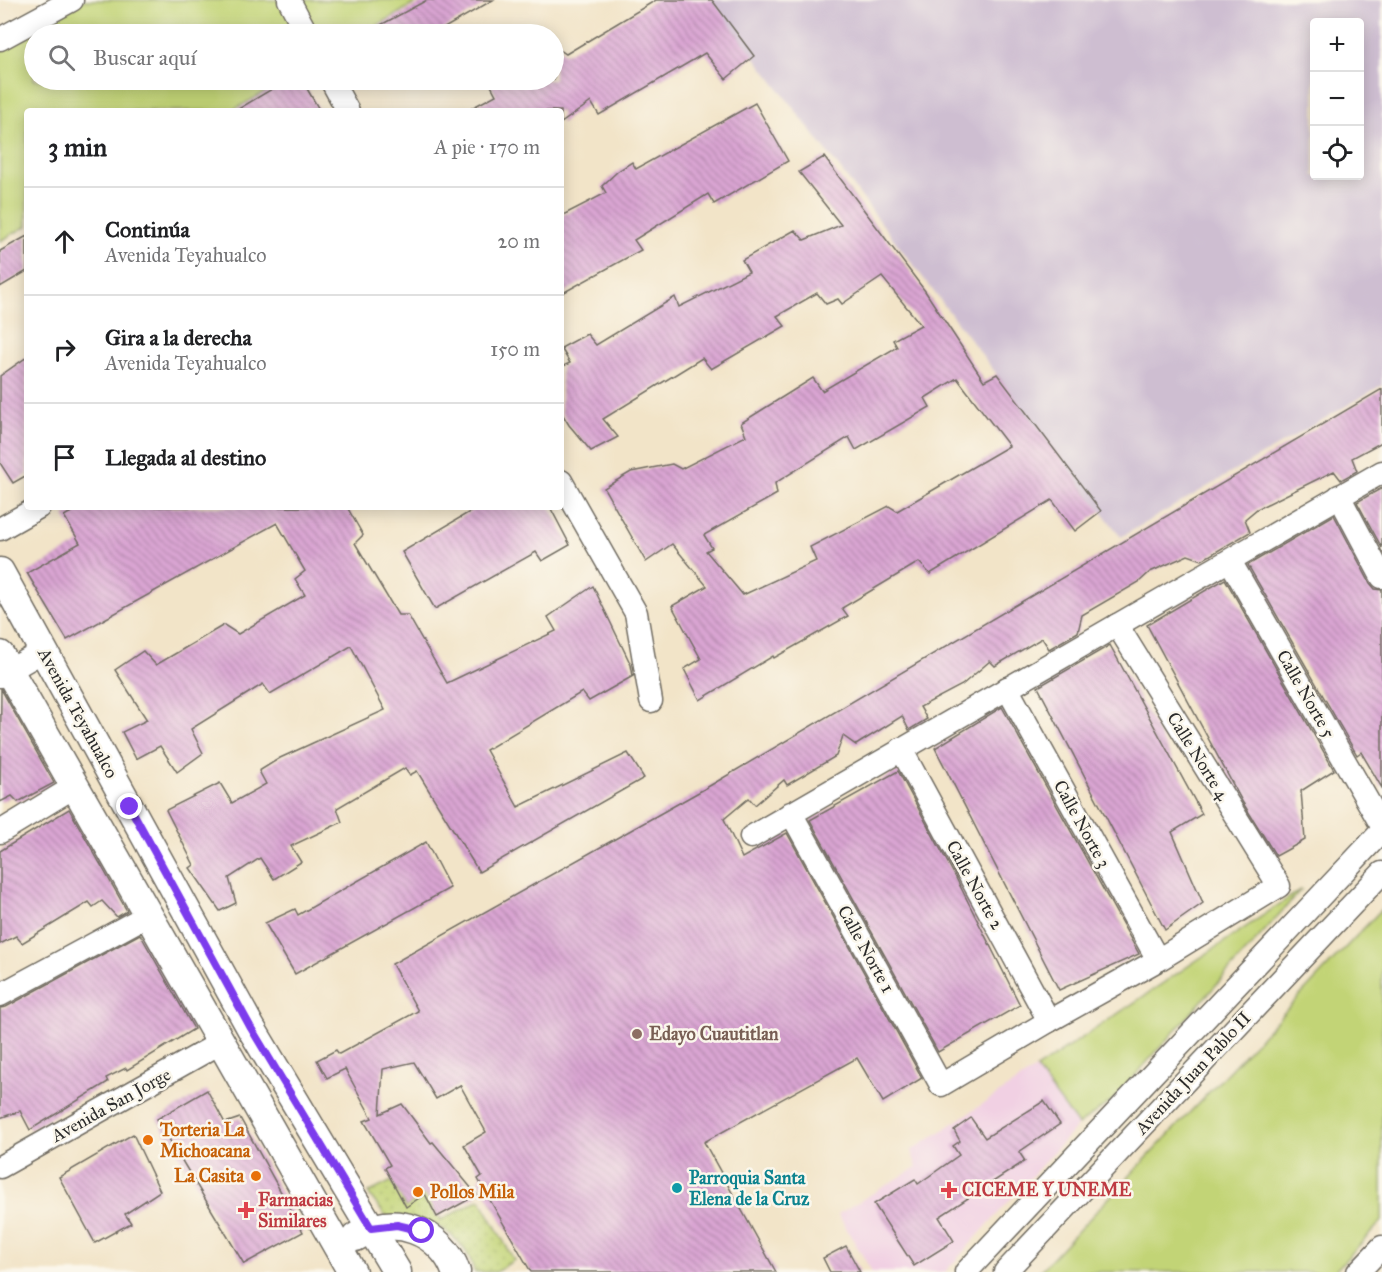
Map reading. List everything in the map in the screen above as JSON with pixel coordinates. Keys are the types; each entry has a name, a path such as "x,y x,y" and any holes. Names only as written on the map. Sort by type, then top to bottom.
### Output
{"main road":[{"name":"Avenida Teyahualco","path":"0,572 251,1028 397,1272"},
{"path":"3,667 222,1042 341,1265"},
{"path":"341,1265 354,1238 371,1228 397,1225 422,1231 443,1247 456,1272"}],"street":[{"path":"28,24 72,0"},
{"path":"289,0 302,24"},
{"path":"0,39 24,26"},
{"path":"336,90 346,108"},
{"path":"752,837 1382,472"},
{"path":"564,486 636,613 651,701"},
{"path":"1339,496 1382,577"},
{"path":"0,529 34,510"},
{"name":"Calle Norte 5","path":"1230,561 1382,826"},
{"name":"Calle Norte 4","path":"1117,625 1280,886 1158,960"},
{"path":"3,667 44,651"},
{"name":"Calle Norte 3","path":"1007,688 1158,960"},
{"name":"Calle Norte 2","path":"901,749 1049,1021"},
{"path":"0,832 74,787"},
{"name":"Calle Norte 1","path":"791,813 941,1085 1049,1021"},
{"path":"966,1272 1382,831"},
{"name":"Avenida Juan Pablo II","path":"1005,1272 1382,873"},
{"path":"0,995 148,915"},
{"path":"1049,1021 1158,960"},
{"name":"Avenida San Jorge","path":"0,1167 222,1042"},
{"path":"1358,1272 1382,1247"}],"shaded area":[{"path":"711,0 1382,0 1382,385 1121,537"},
{"name":"CICEME Y UNEME","path":"1036,1069 1078,1125 945,1272 872,1272 838,1214 917,1167 911,1151"}],"green space":[{"path":"78,0 421,0 380,24 34,24"},
{"path":"24,30 24,90 269,90 236,108 24,108 24,228 0,241 0,43"},
{"path":"1302,889 1114,1099 1078,1125 1036,1069"},
{"path":"1382,909 1382,1221 1334,1272 1039,1272"},
{"path":"392,1181 406,1207 425,1194 441,1220 480,1199 514,1260 496,1272 474,1272 467,1253 446,1231 415,1218 389,1221 368,1193"}],"building":[{"path":"427,0 493,0 451,24 383,24"},
{"path":"656,0 712,0 754,56 726,79 705,53 599,115 591,102 564,121 564,108 472,108 496,95 493,90 564,90 564,53 566,54"},
{"path":"270,90 308,90 318,108 240,108"},
{"path":"755,103 788,161 714,204 708,194 634,240 641,250 564,292 564,214 606,193 602,186 632,162 636,169"},
{"path":"824,157 925,291 984,381 997,374 1101,511 1075,531 1052,500 930,574 919,562 842,608 848,616 774,658 773,656 700,700 684,669 701,659 672,606 707,586 672,544 646,562 604,488 631,472 672,464 681,469 746,436 741,423 813,378 822,391 897,347 893,340 921,325 882,277 842,304 838,299 826,304 817,293 777,316 785,326 711,369 702,358 603,419 618,437 591,451 564,417 564,366 570,363 564,353 564,346 587,334 596,345 675,297 679,307 749,272 742,260 795,230 804,240 841,225 799,172","holes":["957,378 1009,446 897,511 889,506 810,547 816,561 743,595 706,551 712,548 704,535 777,494 775,483 849,437 856,450 930,407 925,398"]},
{"path":"24,238 24,273 0,287 0,251"},
{"path":"24,359 24,477 13,483 0,463 0,376"},
{"path":"1382,389 1382,442 1352,458 1357,471 1341,480 1334,471 1257,509 1245,519 1250,532 1202,560 1188,555 1150,572 1139,582 1082,615 1078,632 1049,649 1042,638 995,666 990,661 962,685 920,707 927,719 909,730 902,716 856,745 843,736 836,756 787,785 784,780 755,805 749,798 724,819 742,858 787,833 922,1078 883,1102 857,1058 704,1142 776,1272 531,1272 478,1179 482,1176 464,1145 486,1132 460,1085 436,1099 414,1062 383,1069 380,1114 402,1104 431,1143 433,1142 477,1195 437,1217 425,1194 406,1207 385,1168 390,1165 364,1121 372,1118 345,1069 327,1078 317,1060 336,1050 339,1054 418,1011 392,964 706,788"},
{"path":"1382,488 1382,548 1357,502"},
{"path":"75,510 349,510 363,535 355,543 398,615 408,615 447,683 556,631 548,617 593,586 631,665 633,676 589,701 582,692 486,750 518,807 628,753 644,778 479,872 417,771 410,775 405,768 337,808 342,822 291,846 301,862 274,879 260,858 229,878 236,903 220,911 190,868 194,865 166,810 220,783 232,803 266,784 259,771 280,758 385,710 351,646 270,694 263,684 191,729 203,753 177,772 160,746 136,759 122,732 147,720 115,670 143,651 156,665 224,625 238,634 305,595 295,579 305,571 277,523 67,640 27,573 80,543 64,516"},
{"path":"473,510 552,510 570,545 542,561 536,552 435,609 402,552"},
{"path":"1334,515 1370,583 1375,589 1382,590 1382,788 1361,752 1357,755 1248,565"},
{"path":"1225,579 1334,770 1301,791 1305,840 1276,856 1243,803 1147,625"},
{"path":"1110,645 1202,814 1172,832 1203,903 1165,930 1038,687"},
{"path":"1,689 54,783 18,802 12,796 0,802"},
{"path":"1002,707 1139,954 1059,990 935,748"},
{"path":"898,771 956,878 1020,1005 938,1052 810,820"},
{"path":"69,809 127,911 117,917 102,901 93,907 89,902 22,943 16,936 0,944 0,851"},
{"path":"426,842 450,888 295,974 265,923 295,909 298,915"},
{"path":"140,934 194,1029 127,1070 126,1068 106,1078 108,1082 30,1130 20,1111 0,1118 0,1008 6,1007"},
{"path":"207,1090 225,1123 240,1118 303,1232 244,1264 157,1119"},
{"path":"1044,1101 1060,1124 1019,1152 1025,1161 939,1217 954,1241 914,1266 874,1204 915,1179 918,1184 959,1155 953,1146 960,1141 954,1130 971,1118 985,1138"},
{"path":"133,1134 160,1191 125,1214 131,1223 95,1243 59,1177"},
{"path":"846,1246 860,1272 830,1272 823,1258"}],"place":[{"name":"Edayo Cuautitlan","path":"637,1034"},
{"name":"Torteria La Michoacana","path":"148,1140"},
{"name":"La Casita","path":"256,1176"},
{"name":"Parroquia Santa Elena de la Cruz","path":"677,1188"},
{"name":"CICEME Y UNEME","path":"949,1190"},
{"name":"Pollos Mila","path":"418,1192"},
{"name":"Farmacias Similares","path":"246,1210"}],"route":[{"path":"130,807 251,1028 371,1228 397,1225 422,1231"}]}
